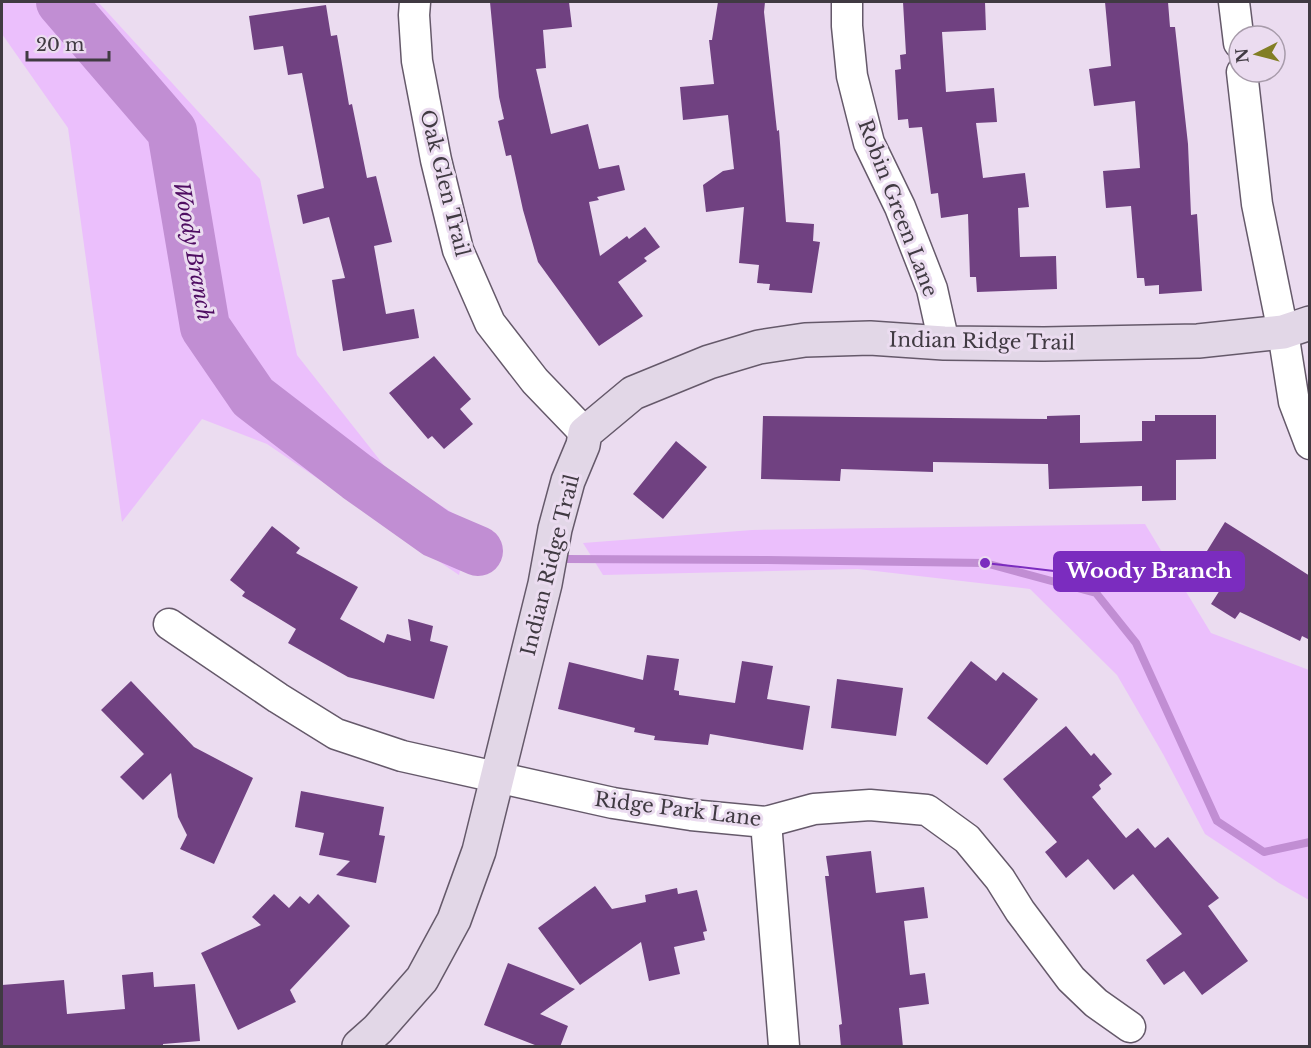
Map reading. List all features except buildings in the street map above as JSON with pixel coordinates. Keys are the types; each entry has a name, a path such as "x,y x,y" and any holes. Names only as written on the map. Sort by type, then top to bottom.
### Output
{"street":[{"name":"Oak Glen Trail","path":"415,2 417,60 436,160 458,250 490,323 535,381 585,433"},
{"name":"Robin Green Lane","path":"847,2 852,76 869,143 900,207 932,289 944,343"},
{"path":"1234,2 1237,24"},
{"path":"1243,84 1257,204 1296,327 1294,402 1310,444"},
{"name":"Indian Ridge Trail","path":"359,1047 422,979 454,920 479,851 568,481 583,445 585,433 633,393 709,362 759,347 805,340 870,338 944,343 1044,344 1198,342 1296,327"},
{"name":"Ridge Park Lane","path":"169,624 278,699 336,734 402,756 624,805 691,815 766,822 814,809 870,805 927,810 967,839 1000,879 1071,979 1096,1003 1130,1027"},
{"path":"766,822 784,1047"}],"shaded area":[{"path":"2,2 98,2 260,179 297,355 390,473 470,524 459,575 267,444 202,419 122,522 68,128 2,34"},
{"path":"1145,524 1211,633 1309,670 1309,900 1205,834 1163,754 1117,675 1030,589 858,569 603,575 583,543 752,530"}],"waterway":[{"name":"Woody Branch","path":"61,2 172,131 205,327 253,397 357,477 436,533 478,551"},
{"name":"Woody Branch","path":"566,559 985,563 1096,593 1136,643 1217,821 1264,852 1310,842"}],"place":[{"name":"Woody Branch","path":"985,563"}]}
